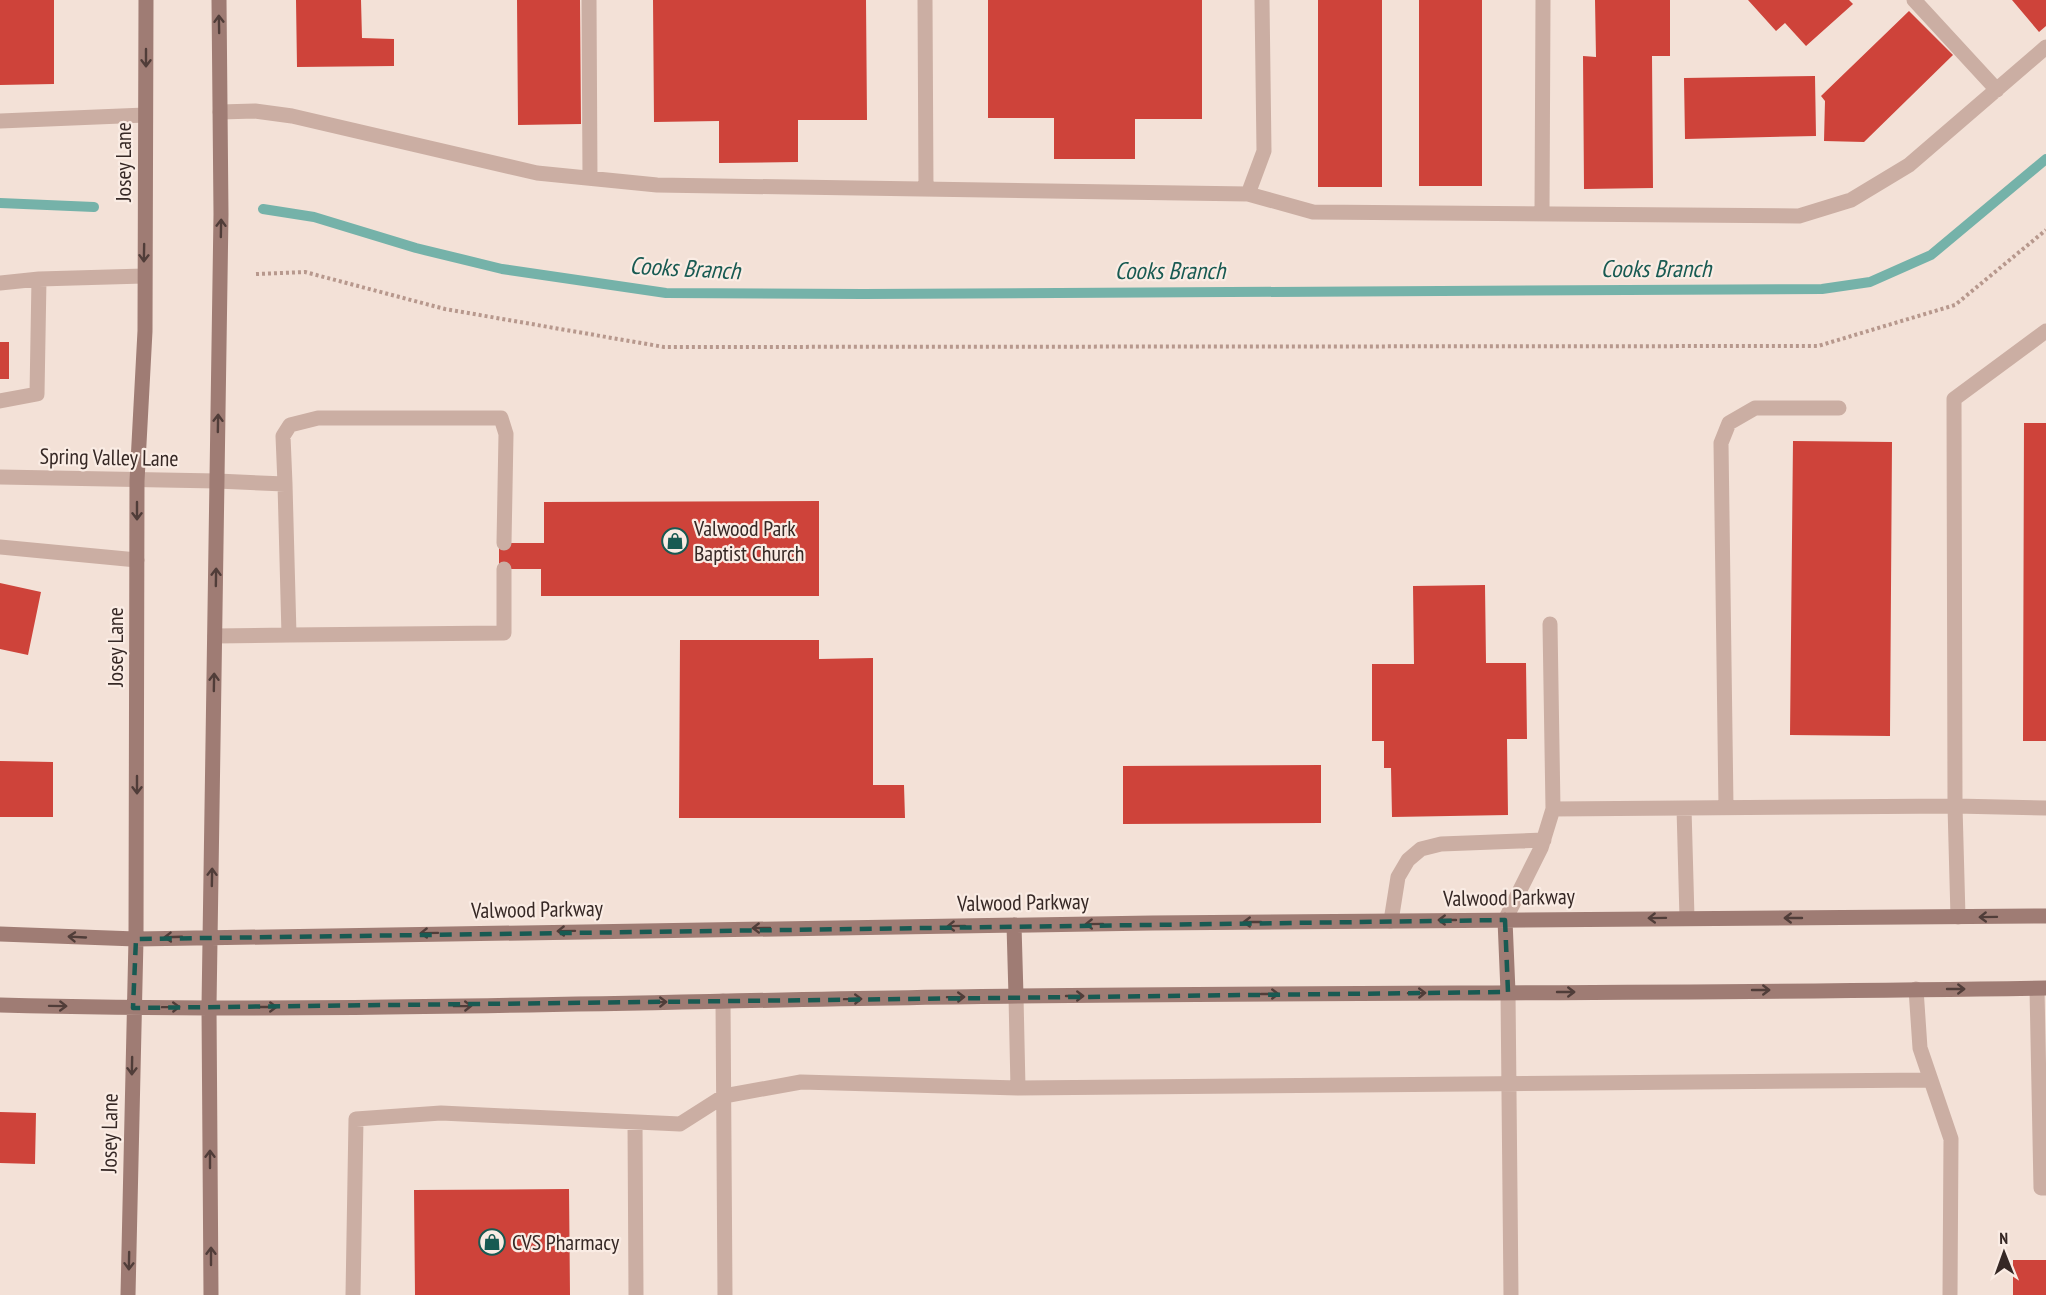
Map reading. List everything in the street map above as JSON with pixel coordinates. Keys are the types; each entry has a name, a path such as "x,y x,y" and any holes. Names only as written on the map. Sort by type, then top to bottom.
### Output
{"main road":[{"name":"Josey Lane","path":"128,1295 136,939 137,481 145,331 146,0"},
{"path":"211,1295 209,1007 218,481 219,0"},
{"name":"Valwood Parkway","path":"0,933 136,939 211,936 1014,925 2046,916"},
{"path":"1505,920 1508,992"},
{"path":"1014,925 1016,996"},
{"path":"0,1005 133,1008 1016,996 1916,990 2043,986"}],"street":[{"path":"589,0 591,178"},
{"path":"925,0 926,189"},
{"path":"1248,194 1264,151 1262,0"},
{"path":"1542,213 1543,0"},
{"path":"1914,0 1997,90"},
{"path":"220,112 255,111 292,116 537,173 657,185 1248,194 1312,212 1799,216 1851,200 1909,165 2046,47"},
{"path":"0,121 146,115"},
{"path":"0,283 39,279 144,276"},
{"path":"0,401 37,394 39,279"},
{"path":"1958,917 1955,806 1954,399 2046,331"},
{"path":"1725,807 1721,443 1729,423 1755,408 1839,408"},
{"path":"289,635 283,436 290,425 318,418 501,418 506,434 504,543"},
{"name":"Spring Valley Lane","path":"0,477 285,484"},
{"path":"0,547 137,560"},
{"path":"215,636 504,633 504,569"},
{"path":"1505,920 1544,840 1553,809 1550,624"},
{"path":"1553,809 1955,806 2046,808"},
{"path":"1684,808 1687,918"},
{"path":"1391,921 1398,877 1408,860 1421,849 1441,844 1544,840"},
{"path":"2043,986 2041,1188 2046,1188"},
{"path":"1916,990 1920,1048 1951,1139 1950,1295"},
{"path":"1508,992 1511,1295"},
{"path":"1016,996 1018,1088"},
{"path":"723,1001 725,1295"},
{"path":"353,1295 356,1119 441,1113 680,1124 724,1096 801,1082 1018,1088 1931,1080"},
{"path":"635,1122 636,1295"}],"path":[{"path":"256,274 305,272 445,309 664,347 1818,346 1955,305 2046,230"}],"highlighted area":[{"path":"1505,920 1508,992 133,1008 136,939"}],"building":[{"path":"0,0 54,0 54,84 0,85"},
{"path":"296,0 361,0 362,38 394,39 394,66 297,67"},
{"path":"517,0 580,0 581,124 518,125"},
{"path":"653,0 866,0 867,120 798,120 798,162 719,163 719,121 654,122"},
{"path":"988,0 1202,0 1202,119 1135,119 1135,159 1054,159 1054,118 988,118"},
{"path":"1318,0 1382,0 1382,187 1318,187"},
{"path":"1419,0 1482,0 1482,186 1419,186"},
{"path":"1595,0 1670,0 1670,56 1652,56 1653,188 1584,189 1583,56 1596,57"},
{"path":"1748,0 1849,0 1853,4 1806,46 1785,23 1776,31"},
{"path":"2012,0 2046,0 2046,26 2039,32"},
{"path":"1909,11 1953,55 1864,142 1824,141 1825,101 1821,96"},
{"path":"1815,76 1816,136 1685,139 1684,78"},
{"path":"0,342 9,342 9,379 0,379"},
{"path":"2024,423 2046,423 2046,741 2023,741"},
{"path":"1793,441 1892,442 1890,736 1790,735"},
{"path":"819,501 819,596 541,596 541,569 499,569 499,543 544,543 544,502"},
{"path":"0,583 41,592 28,655 0,649"},
{"path":"1485,585 1486,663 1526,663 1527,739 1507,739 1508,815 1392,817 1391,768 1384,768 1384,741 1372,741 1372,664 1414,664 1413,586"},
{"path":"680,640 819,640 819,659 873,658 873,785 904,785 905,818 679,818"},
{"path":"0,761 53,762 53,817 0,817"},
{"path":"1321,765 1321,823 1123,824 1123,766"},
{"path":"0,1112 36,1113 35,1164 0,1163"},
{"name":"CVS Pharmacy","path":"569,1189 570,1295 415,1295 414,1190"},
{"path":"2013,1260 2046,1260 2046,1295 2013,1295"}],"waterway":[{"name":"Cooks Branch","path":"263,209 314,217 416,248 502,269 666,293 1822,289 1870,282 1931,255 2046,159"},
{"name":"Cooks Branch","path":"0,203 94,207"}],"place":[{"name":"Valwood Park Baptist Church","path":"675,541"},
{"name":"CVS Pharmacy","path":"492,1242"}]}
